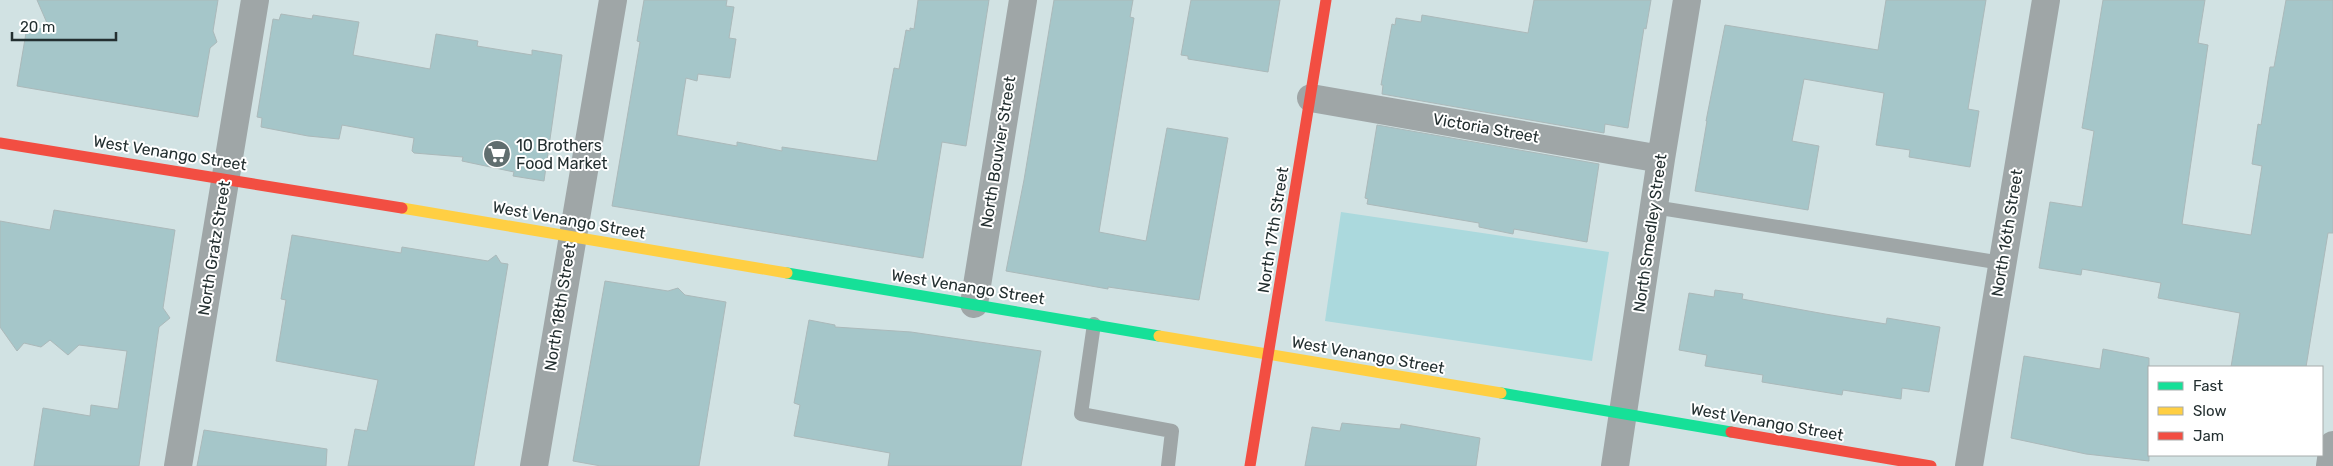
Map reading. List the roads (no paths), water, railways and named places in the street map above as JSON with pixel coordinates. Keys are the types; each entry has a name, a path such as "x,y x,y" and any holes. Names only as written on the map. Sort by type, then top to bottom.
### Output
{"street":[{"name":"North Gratz Street","path":"178,466 255,0"},
{"name":"North 18th Street","path":"534,466 613,0"},
{"name":"North Bouvier Street","path":"974,304 1022,0"},
{"name":"North 17th Street","path":"1250,466 1326,0"},
{"name":"North Smedley Street","path":"1615,466 1661,158 1687,0"},
{"name":"North 16th Street","path":"1969,466 2046,0"},
{"name":"Victoria Street","path":"1311,98 1661,158"},
{"name":"West Venango Street","path":"0,143 226,178 572,238 1094,324 1931,466"},
{"path":"2330,466 2333,445"}],"lane":[{"path":"1654,207 2002,263"},
{"path":"1094,324 1081,414 1172,431 1168,466"}],"place":[{"name":"10 Brothers Food Market","path":"497,154"}]}
